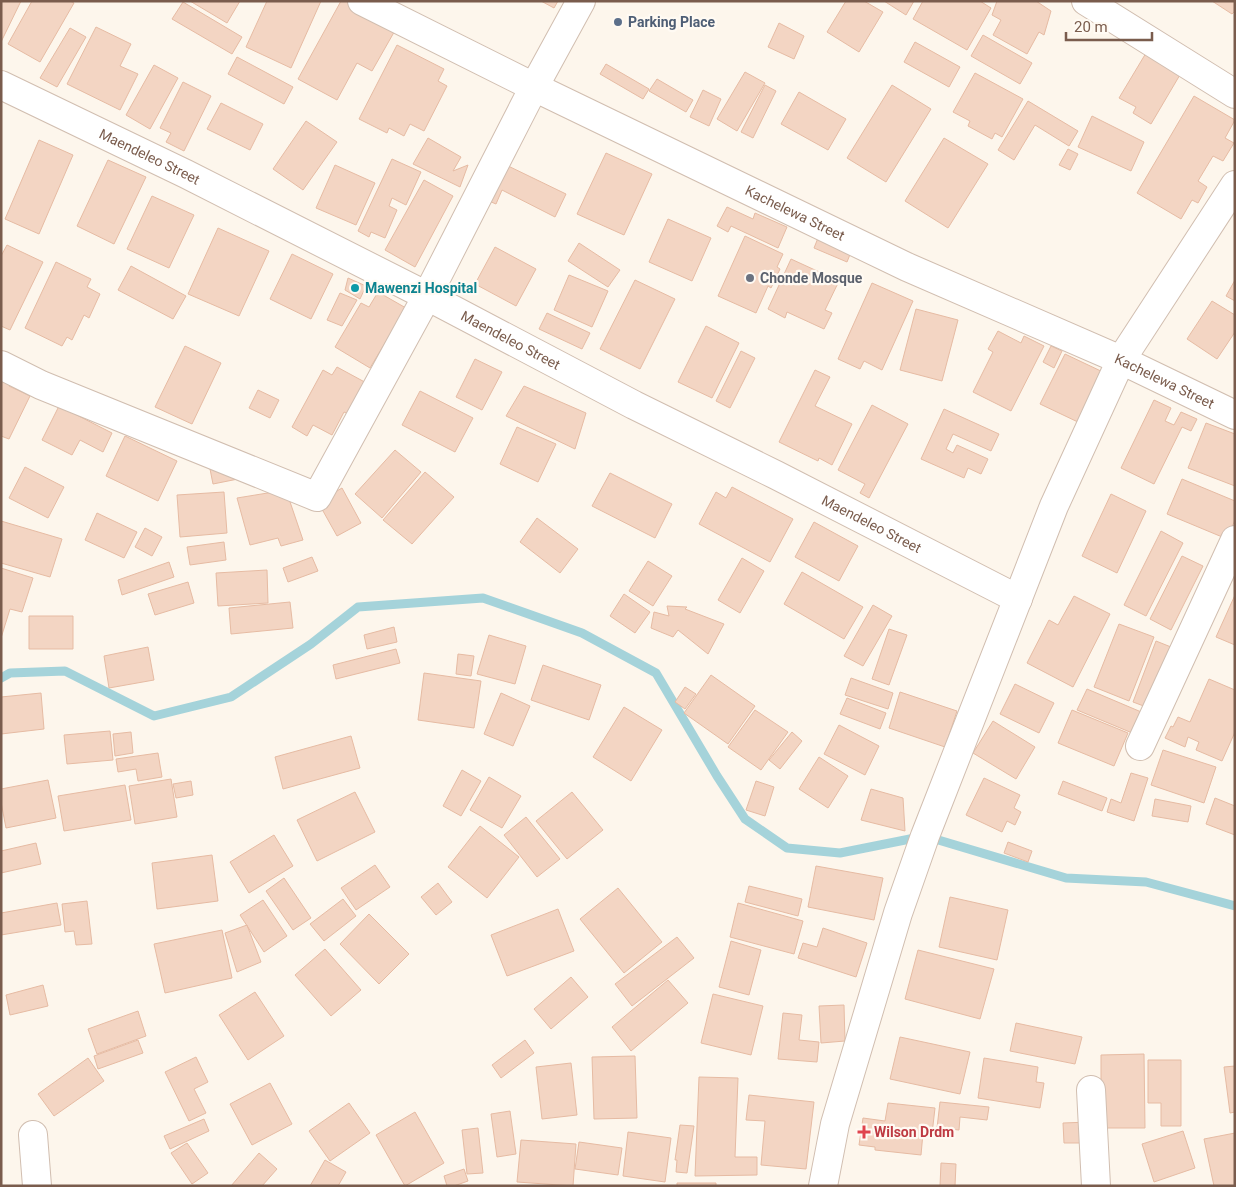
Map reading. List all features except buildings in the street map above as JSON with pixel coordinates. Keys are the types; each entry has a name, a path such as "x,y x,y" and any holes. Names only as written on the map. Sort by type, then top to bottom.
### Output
{"street":[{"name":"Kachelewa Street","path":"362,1 534,87 907,267 1121,360 1235,415"},
{"path":"1,364 41,385 317,497 427,296 534,87 581,1"},
{"path":"1086,1 1235,94"},
{"name":"Maendeleo Street","path":"1,85 186,174 427,296 634,405 1018,598"},
{"path":"823,1186 835,1124 898,913 929,827 1054,506 1121,360 1235,185"},
{"path":"1140,746 1235,540"},
{"path":"1091,1090 1096,1186"},
{"path":"33,1135 37,1186"}],"waterway":[{"path":"1,678 10,673 65,671 154,716 231,697 311,644 358,607 483,598 582,633 656,673 717,776 745,819 787,848 840,853 925,836 1066,878 1146,882 1235,906"}],"place":[{"name":"Parking Place","path":"618,22"},
{"name":"Chonde Mosque","path":"750,278"},
{"name":"Mawenzi Hospital","path":"355,288"},
{"name":"Wilson Drdm","path":"864,1132"}]}
